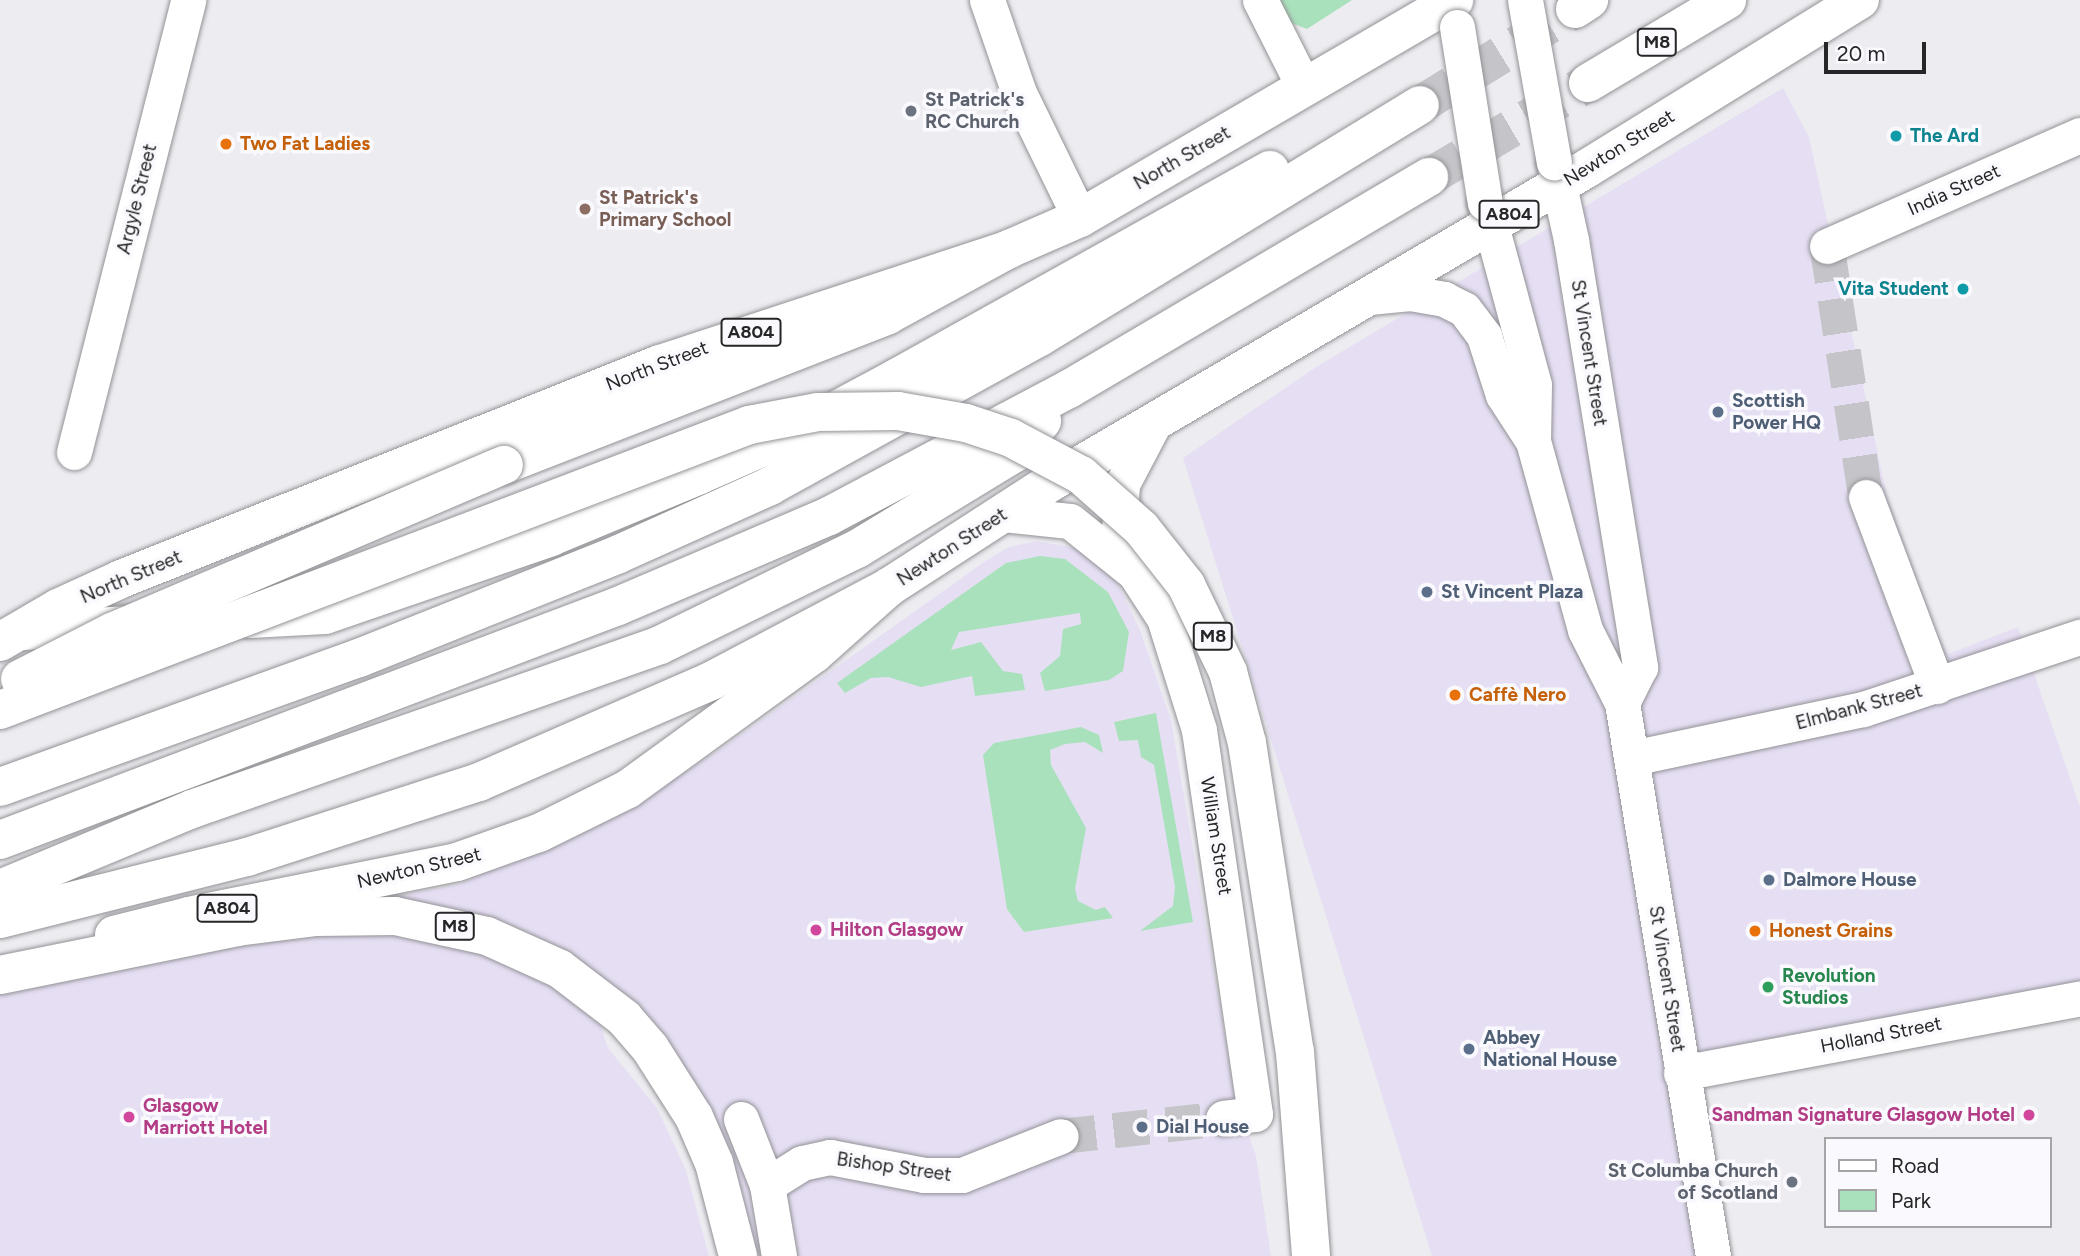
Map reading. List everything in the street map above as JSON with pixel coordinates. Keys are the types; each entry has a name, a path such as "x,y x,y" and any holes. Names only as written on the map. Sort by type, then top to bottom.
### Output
{"main road":[{"name":"M8","path":"1588,83 1727,0"},
{"name":"Newton Street","path":"0,965 189,916 457,862 539,833 628,789 667,764 814,654 890,587 1003,514 1369,298 1487,214 1860,0"},
{"name":"North Street","path":"12,637 58,608 121,579 660,363 1009,249 1080,218 1304,86 1451,8"},
{"path":"0,787 359,658 619,554 770,486 1040,338 1420,105"},
{"path":"12,637 325,615 551,537 788,436 1279,165 1371,135"},
{"path":"0,840 618,606 829,516 1069,389 1429,177"},
{"path":"0,690 112,632 504,465 888,315 1009,249"},
{"path":"0,889 192,808 660,645 857,549 1015,453 1069,389"},
{"name":"M8","path":"0,710 680,448 749,425 818,412 898,411 945,418 1011,438 1081,475 1133,520 1165,556 1210,629 1247,743 1295,1052 1311,1256"},
{"name":"M8","path":"0,729 680,448"},
{"path":"0,919 247,857 479,782 711,681 890,587"},
{"name":"M8","path":"0,975 237,927 316,918 396,916 487,936 560,969 597,996 650,1048 694,1117 714,1163 738,1256"}],"street":[{"name":"Argyle Street","path":"74,452 72,393 188,0"},
{"path":"987,0 1019,93 1080,218"},
{"path":"1260,0 1304,86"},
{"name":"St Vincent Street","path":"1525,0 1640,667 1622,703"},
{"name":"St Vincent Street","path":"1451,8 1487,214 1534,384 1533,441 1585,630 1622,703 1713,1256"},
{"name":"India Street","path":"1827,246 2080,135"},
{"name":"St Vincent Street","path":"1369,298 1410,293 1444,299 1464,309 1484,336 1503,395 1533,441"},
{"name":"William Street","path":"1154,423 1122,484 1119,533 1134,572 1164,618 1199,730 1239,1116"},
{"path":"1866,497 1937,685"},
{"name":"William Street","path":"1003,514 1070,521 1134,572"},
{"name":"Elmbank Street","path":"1632,758 1863,709 2080,637"},
{"name":"Holland Street","path":"1681,1073 2080,998"},
{"path":"741,1119 767,1185 779,1256"},
{"name":"Bishop Street","path":"767,1185 802,1163 830,1157 924,1175 962,1175 1061,1136"}],"shaded area":[{"path":"1783,88 1809,137 1887,496 1938,635 1948,654 2018,627 2080,807 2080,997 1681,1073 1713,1256 1432,1256 1183,458 1316,367"},
{"path":"1036,541 1080,549 1117,582 1140,630 1171,720 1236,1099 1256,1156 1271,1256 753,1256 595,976 361,903 460,884 630,808 725,746 987,560 1009,547"},
{"path":"380,932 478,949 541,976 597,1014 608,1048 657,1108 686,1170 709,1256 0,1256 0,992 49,979 296,936"}],"green space":[{"path":"1278,0 1352,0 1307,29 1291,23"},
{"path":"1040,556 1065,559 1108,592 1129,632 1123,671 1109,680 1045,691 1040,673 1060,656 1063,629 1081,624 1080,613 959,632 951,650 981,642 1003,671 1022,674 1025,690 975,696 972,676 921,687 888,677 871,678 845,693 837,683 1006,563"},
{"path":"1156,713 1193,922 1140,931 1173,906 1175,887 1154,765 1141,757 1138,740 1119,741 1114,722"},
{"path":"1081,727 1099,735 1103,753 1085,742 1065,744 1050,750 1051,765 1086,828 1075,889 1078,901 1096,910 1105,907 1113,918 1024,932 1007,909 983,755 994,743"}],"tunnel":[{"path":"1420,105 1575,9"},
{"path":"1429,177 1588,83"},
{"path":"1827,246 1866,497"},
{"path":"1061,1136 1223,1118"}],"place":[{"name":"St Patrick's RC Church","path":"911,111"},
{"name":"The Ard","path":"1896,136"},
{"name":"Two Fat Ladies","path":"226,144"},
{"name":"St Patrick's Primary School","path":"585,209"},
{"name":"Vita Student","path":"1963,289"},
{"name":"Scottish Power HQ","path":"1718,412"},
{"name":"St Vincent Plaza","path":"1427,592"},
{"name":"Caffè Nero","path":"1455,695"},
{"name":"Dalmore House","path":"1769,880"},
{"name":"Hilton Glasgow","path":"816,930"},
{"name":"Honest Grains","path":"1755,931"},
{"name":"Revolution Studios","path":"1768,987"},
{"name":"Abbey National House","path":"1469,1049"},
{"name":"Sandman Signature Glasgow Hotel","path":"2029,1115"},
{"name":"Glasgow Marriott Hotel","path":"129,1117"},
{"name":"Dial House","path":"1142,1127"},
{"name":"St Columba Church of Scotland","path":"1792,1182"}]}
